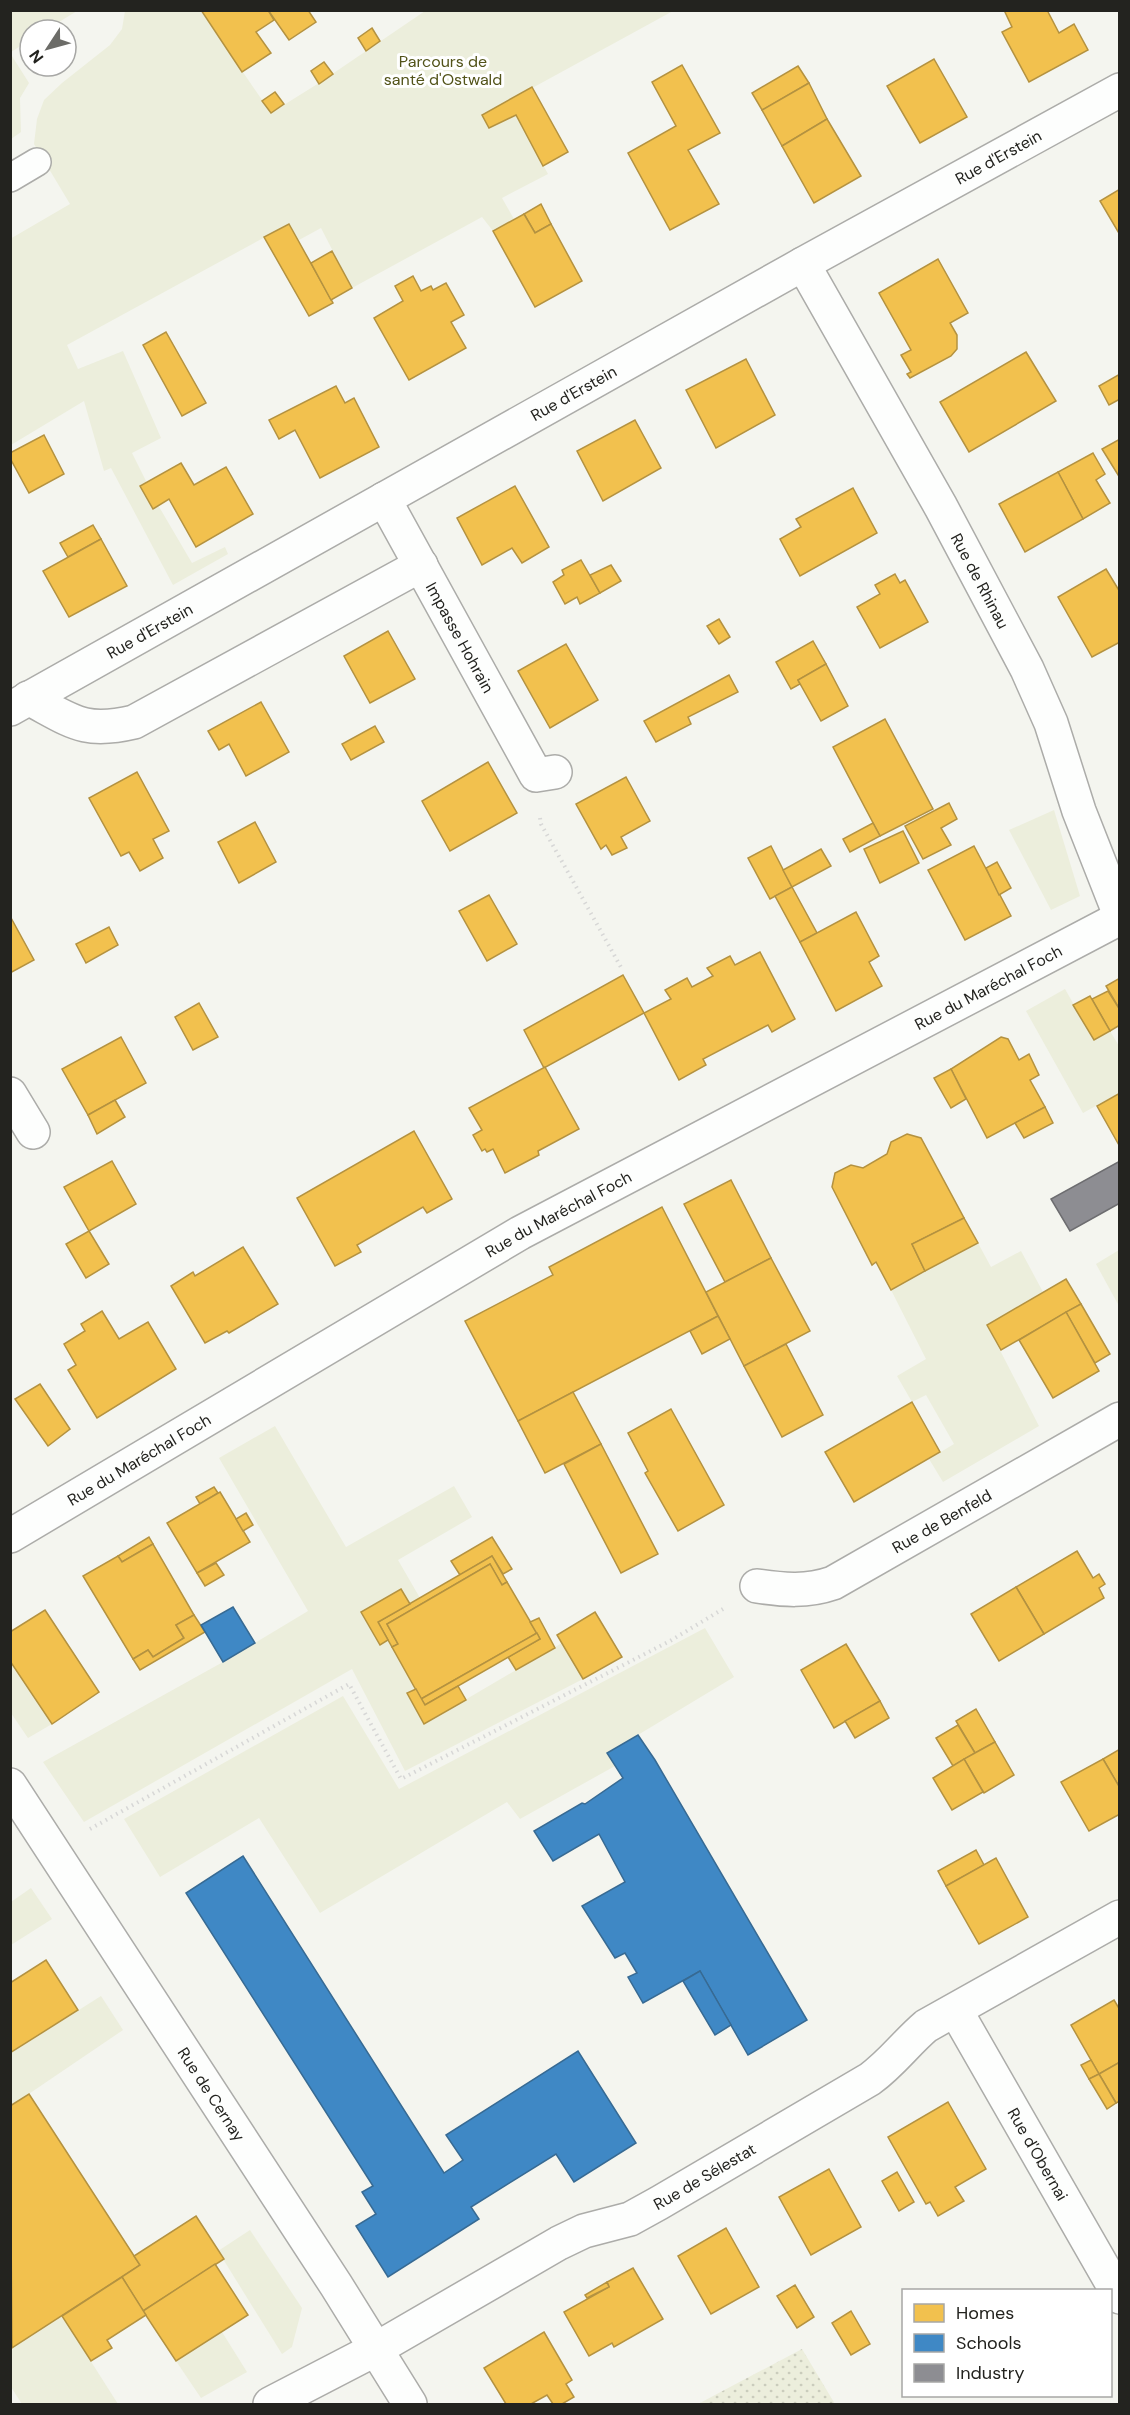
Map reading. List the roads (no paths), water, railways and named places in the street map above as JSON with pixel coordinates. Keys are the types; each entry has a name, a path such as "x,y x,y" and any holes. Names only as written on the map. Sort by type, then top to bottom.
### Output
{"street":[{"name":"Rue d'Erstein","path":"20,703 803,264 1119,92"},
{"name":"Rue de Rhinau","path":"803,264 986,590 1027,669 1051,723 1079,811 1119,916"},
{"name":"Impasse Hohrain","path":"384,500 546,774"},
{"name":"Rue d'Erstein","path":"20,703 94,728 134,722 421,565"},
{"name":"Rue du Maréchal Foch","path":"10,1536 520,1233 1119,916"},
{"path":"10,1094 33,1132"},
{"name":"Rue de Benfeld","path":"757,1586 789,1591 813,1590 834,1583 1119,1419"},
{"name":"Rue de Cernay","path":"10,1785 410,2404"},
{"name":"Rue de Sélestat","path":"270,2404 376,2349 559,2243 584,2231 630,2219 659,2203 870,2079 887,2067 900,2054 909,2040 926,2026 1119,1917"},
{"name":"Rue d'Obernai","path":"956,2011 1119,2296"}],"lane":[{"path":"10,178 37,162"}],"park label":[{"name":"Parcours de santé d'Ostwald","path":"443,70"}]}
